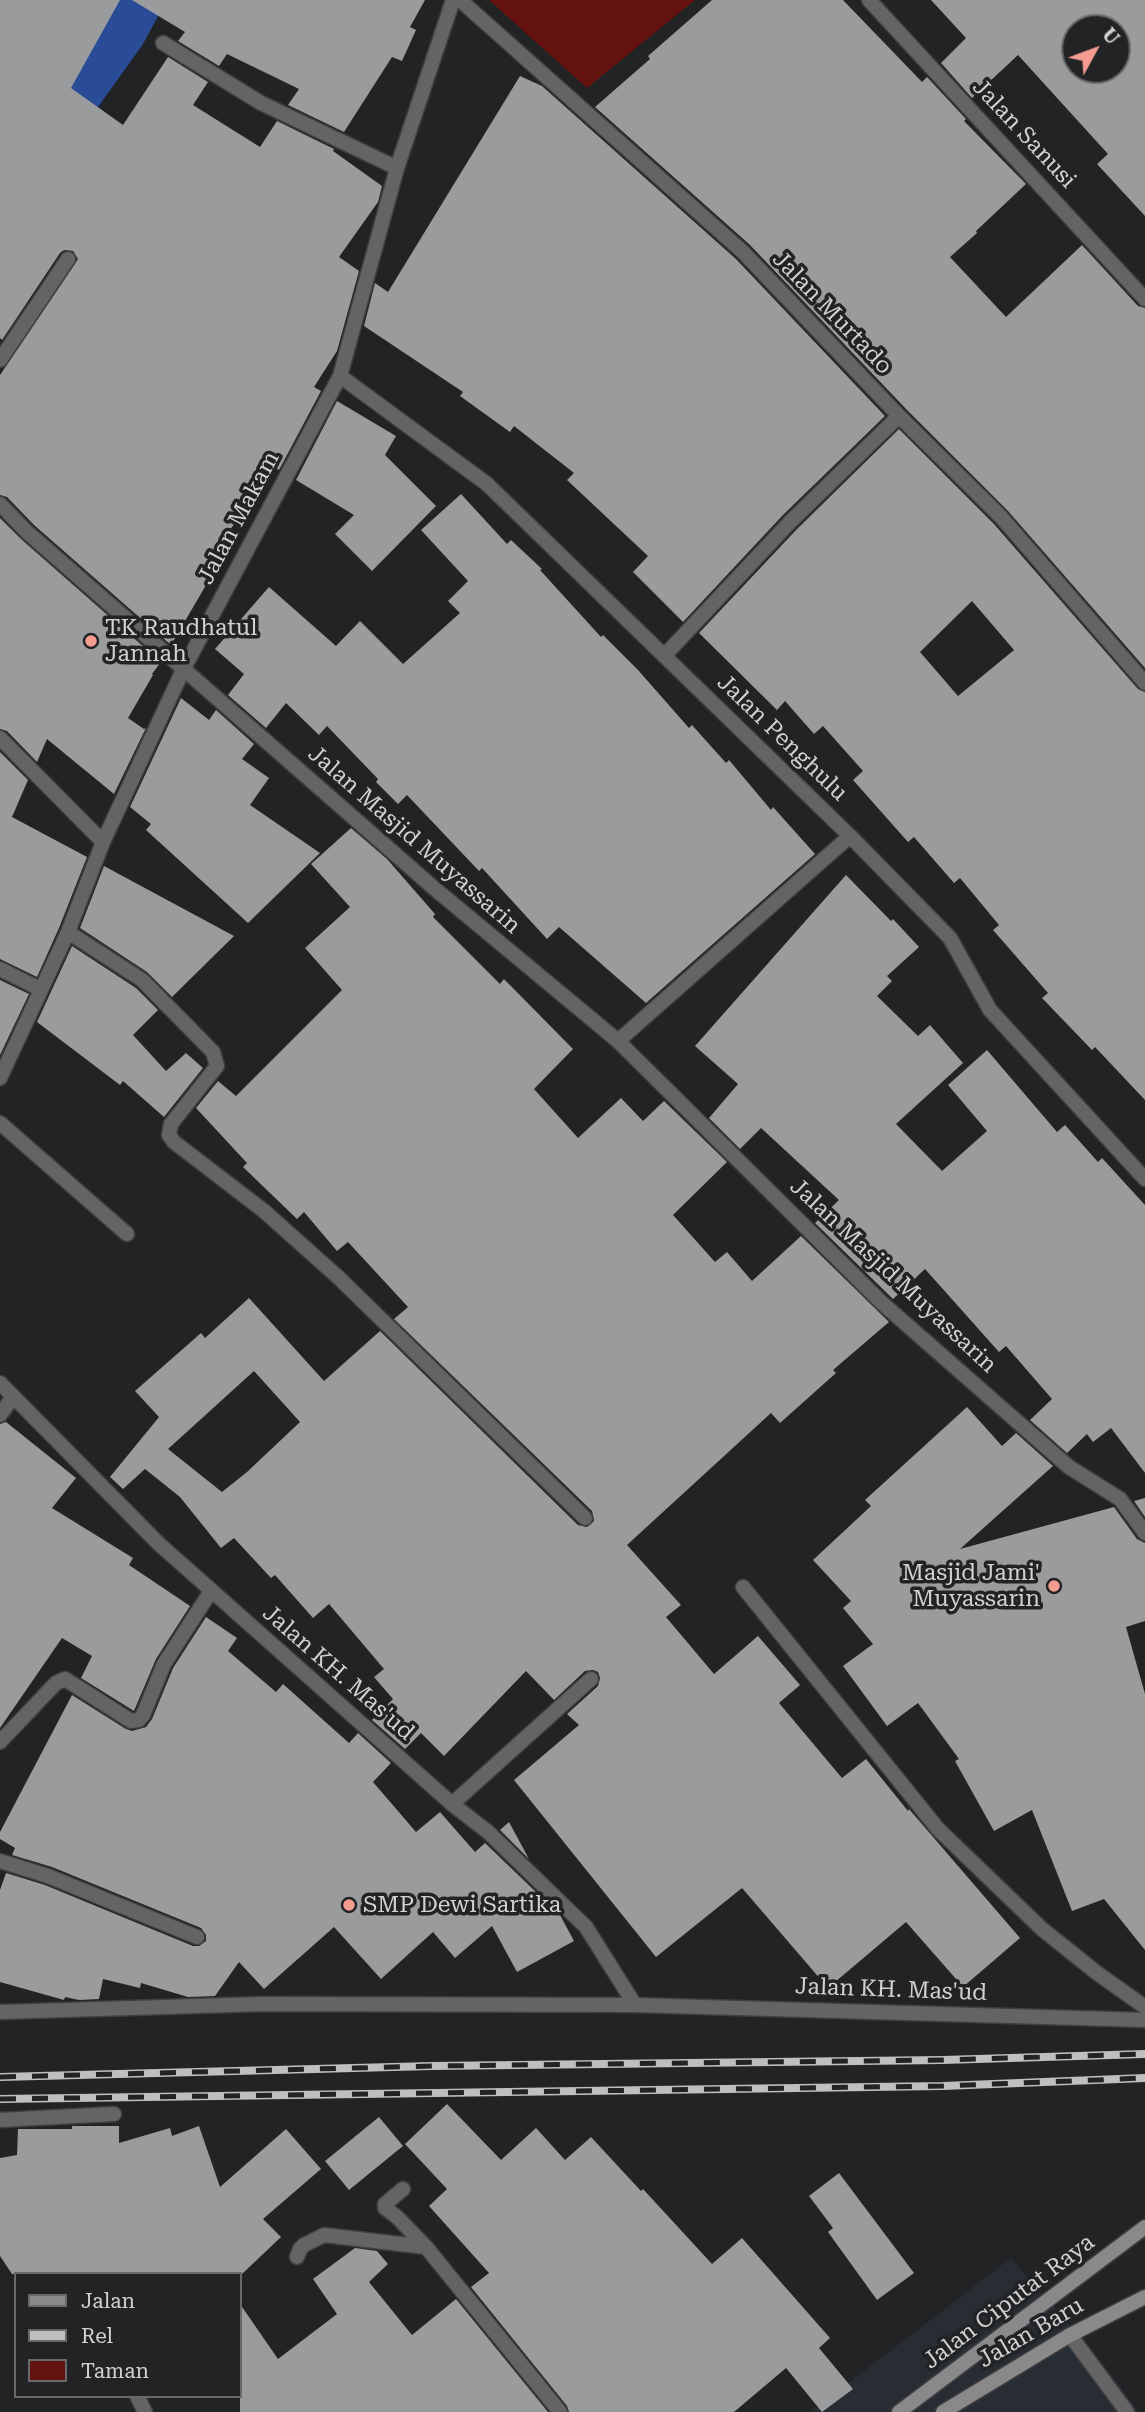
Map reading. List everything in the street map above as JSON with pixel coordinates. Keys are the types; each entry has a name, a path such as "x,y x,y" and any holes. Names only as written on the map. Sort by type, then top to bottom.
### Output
{"main road":[{"name":"Jalan Ciputat Raya","path":"908,2410 1145,2227"},
{"name":"Jalan Baru","path":"943,2412 1070,2335 1145,2297"}],"street":[{"name":"Jalan Makam","path":"0,1078 68,932 103,842 183,670 340,376 397,167 453,0"},
{"name":"Jalan Murtado","path":"460,0 743,252 899,416 1001,517 1145,683"},
{"name":"Jalan Sanusi","path":"869,0 1145,299"},
{"path":"163,43 261,103 397,167"},
{"path":"0,360 68,258"},
{"name":"Jalan Penghulu","path":"340,376 487,484 850,836 950,938 990,1010 1145,1179"},
{"path":"664,656 790,522 899,416"},
{"path":"0,504 27,533 183,670"},
{"name":"Jalan Masjid Muyassarin","path":"183,670 435,889 618,1041 882,1303 1069,1467 1120,1499 1145,1533"},
{"path":"0,738 103,842"},
{"path":"618,1041 850,836"},
{"path":"68,932 142,981 213,1052 216,1066 171,1124 169,1135 174,1142 264,1210 339,1278 585,1518"},
{"path":"0,969 40,989"},
{"path":"0,1123 127,1234"},
{"name":"Jalan KH. Mas'ud","path":"0,1383 158,1543 488,1832 586,1927 635,2004"},
{"path":"0,1415 13,1397"},
{"path":"743,1587 938,1829 1042,1929 1145,2007"},
{"path":"0,1742 56,1683 65,1678 131,1721 139,1720 164,1664 211,1591"},
{"path":"453,1804 591,1679"},
{"path":"0,1861 48,1875 197,1937"},
{"name":"Jalan KH. Mas'ud","path":"0,2012 262,2004 635,2004 1145,2020"},
{"path":"0,2120 114,2115"},
{"path":"403,2189 385,2204 385,2208 426,2247 560,2412"},
{"path":"297,2257 304,2245 324,2235 426,2247"},
{"path":"1070,2335 1127,2412"}],"shaded area":[{"path":"1011,2258 1100,2360 1139,2412 811,2412"}],"green space":[{"path":"489,0 695,0 587,88"}],"building":[{"path":"0,0 120,0 71,88 123,125 168,57 208,82 193,105 260,147 277,121 334,149 333,151 382,186 378,202 339,257 359,271 337,351 314,387 321,391 279,470 273,466 224,539 230,544 171,645 34,525 7,497 0,495 0,375 78,259 73,251 64,250 60,253 2,340"},
{"path":"132,0 425,0 410,27 416,30 402,61 392,57 344,132 288,105 299,89 227,54 219,66 178,41 185,32"},
{"path":"712,0 843,0 922,82 927,77 966,119 964,121 1026,184 950,257 1006,317 1082,245 1138,306 1145,308 1145,668 1008,511 906,409 750,245 595,107"},
{"path":"931,0 1145,0 1145,216 1097,164 1108,154 1018,55 972,98 941,63 966,38"},
{"path":"520,76 542,86 736,259 885,416 783,515 683,622 633,572 648,556 567,480 574,473 514,426 510,432 460,396 463,392 364,326 375,283 388,292"},
{"path":"337,401 396,436 385,455 436,506 372,571 335,534 354,515 296,480"},
{"path":"899,429 994,524 1138,689 1145,692 1145,1100 1095,1047 1092,1050 1042,998 1048,993 993,930 999,925 960,878 954,883 914,837 908,842 853,780 863,771 823,726 814,734 785,701 777,710 699,633 797,529","holes":["972,601 1014,650 958,696 920,652"]},
{"path":"461,494 507,544 511,540 542,569 540,570 601,637 603,635 638,670 689,728 692,725 726,763 729,760 771,810 773,807 815,854 646,1003 559,927 547,939 482,868 479,871 407,795 398,804 327,726 319,735 286,703 266,728 228,695 244,674 215,649 269,587 336,646 360,621 403,664 460,613 448,601 468,581 421,530"},
{"path":"0,518 161,662 128,718 146,728 114,794 47,739 37,762 7,731 0,729"},
{"path":"181,698 209,720 216,710 254,744 242,759 269,778 250,805 320,853 248,923 146,830 151,824 130,807"},
{"path":"0,752 28,780 12,817 87,857 37,977 0,959"},
{"path":"351,828 387,859 435,914 433,917 500,984 504,979 573,1049 534,1089 578,1138 621,1098 643,1121 664,1101 727,1162 673,1215 715,1262 727,1252 752,1281 801,1236 889,1322 833,1370 836,1373 780,1423 771,1413 627,1545 681,1605 666,1617 714,1674 758,1636 800,1685 779,1703 842,1778 866,1759 1020,1938 963,1987 906,1922 828,1988 742,1888 656,1957 514,1780 579,1725 567,1714 598,1686 598,1672 585,1671 554,1700 526,1671 444,1756 421,1733 405,1749 372,1720 393,1699 374,1677 384,1669 329,1604 313,1618 275,1575 271,1578 234,1538 221,1548 180,1497 145,1469 123,1489 110,1477 159,1417 135,1391 201,1333 205,1338 249,1298 324,1381 380,1331 578,1525 587,1527 594,1521 592,1511 394,1319 408,1307 348,1242 337,1251 304,1212 297,1219 243,1167 247,1163 196,1108 218,1081 236,1096 342,990 305,948 350,907 311,864","holes":["254,1371 300,1422 222,1492 168,1449"]},
{"path":"104,866 234,936 172,997 147,972 80,928"},
{"path":"846,875 919,947 887,976 892,981 877,996 918,1036 930,1025 963,1063 896,1124 942,1171 987,1131 948,1085 987,1050 1057,1132 1065,1125 1098,1162 1102,1158 1145,1205 1145,1473 1111,1428 1093,1442 1087,1434 1067,1453 1030,1420 1052,1399 1006,1346 999,1352 925,1269 893,1299 815,1223 839,1200 761,1128 740,1149 709,1118 738,1084 695,1046"},
{"path":"72,946 136,988 158,1010 133,1035 166,1071 186,1053 203,1068 164,1117 123,1081 120,1085 37,1022"},
{"path":"0,980 29,994 0,1055"},
{"path":"967,1407 1002,1446 1016,1433 1053,1466 960,1549 1114,1507 1137,1539 1145,1543 1145,1621 1126,1627 1145,1694 1145,1950 1104,1899 1072,1911 1032,1810 994,1831 955,1761 959,1759 918,1703 887,1726 843,1666 873,1644 843,1608 851,1601 813,1560 871,1506 865,1500"},
{"path":"6,1422 76,1478 52,1508 133,1558 129,1565 190,1606 156,1659 134,1711 81,1678 92,1656 62,1638 0,1728 0,1424"},
{"path":"1145,1498 1145,1517 1134,1501"},
{"path":"206,1617 237,1638 228,1651 276,1692 283,1684 349,1743 358,1733 391,1763 373,1782 416,1832 440,1812 475,1852 485,1843 560,1915 574,1941 517,1972 492,1926 455,1958 433,1932 381,1979 334,1927 264,1989 239,1962 215,1996 188,1997 141,1983 140,1988 103,1979 99,1999 79,2000 65,1997 64,2000 0,1982 0,1890 6,1873 45,1885 193,1946 199,1946 206,1941 206,1935 201,1928 52,1867 12,1855 15,1848 0,1839 0,1832 72,1695 126,1729 132,1731 146,1727 152,1719 173,1668"},
{"path":"509,1822 529,1859 500,1830"},
{"path":"447,2104 501,2160 536,2128 565,2160 591,2137 712,2264 742,2238 830,2338 819,2348 853,2389 822,2412 786,2368 734,2412 569,2412 567,2406 471,2287 489,2273 429,2206 447,2189 405,2144"},
{"path":"379,2117 403,2146 349,2190 325,2161"},
{"path":"72,2126 119,2126 119,2143 170,2128 172,2136 199,2126 220,2187 286,2129 321,2169 263,2219 281,2237 242,2274 12,2274 0,2256 0,2158 17,2155 18,2129 72,2129"},
{"path":"839,2173 914,2273 877,2300 828,2232 833,2228 809,2196"},
{"path":"355,2248 377,2251 388,2264 369,2282 412,2335 456,2299 548,2412 240,2412 242,2307 278,2359 337,2314 313,2279"}],"waterway":[{"path":"0,189 25,149 113,26 127,0"}],"railway":[{"path":"0,2077 432,2066 943,2060 1145,2054"},
{"path":"0,2099 943,2086 1145,2078"}],"place":[{"name":"TK Raudhatul Jannah","path":"91,641"},
{"name":"Masjid Jami' Muyassarin","path":"1054,1586"},
{"name":"SMP Dewi Sartika","path":"349,1905"}]}
